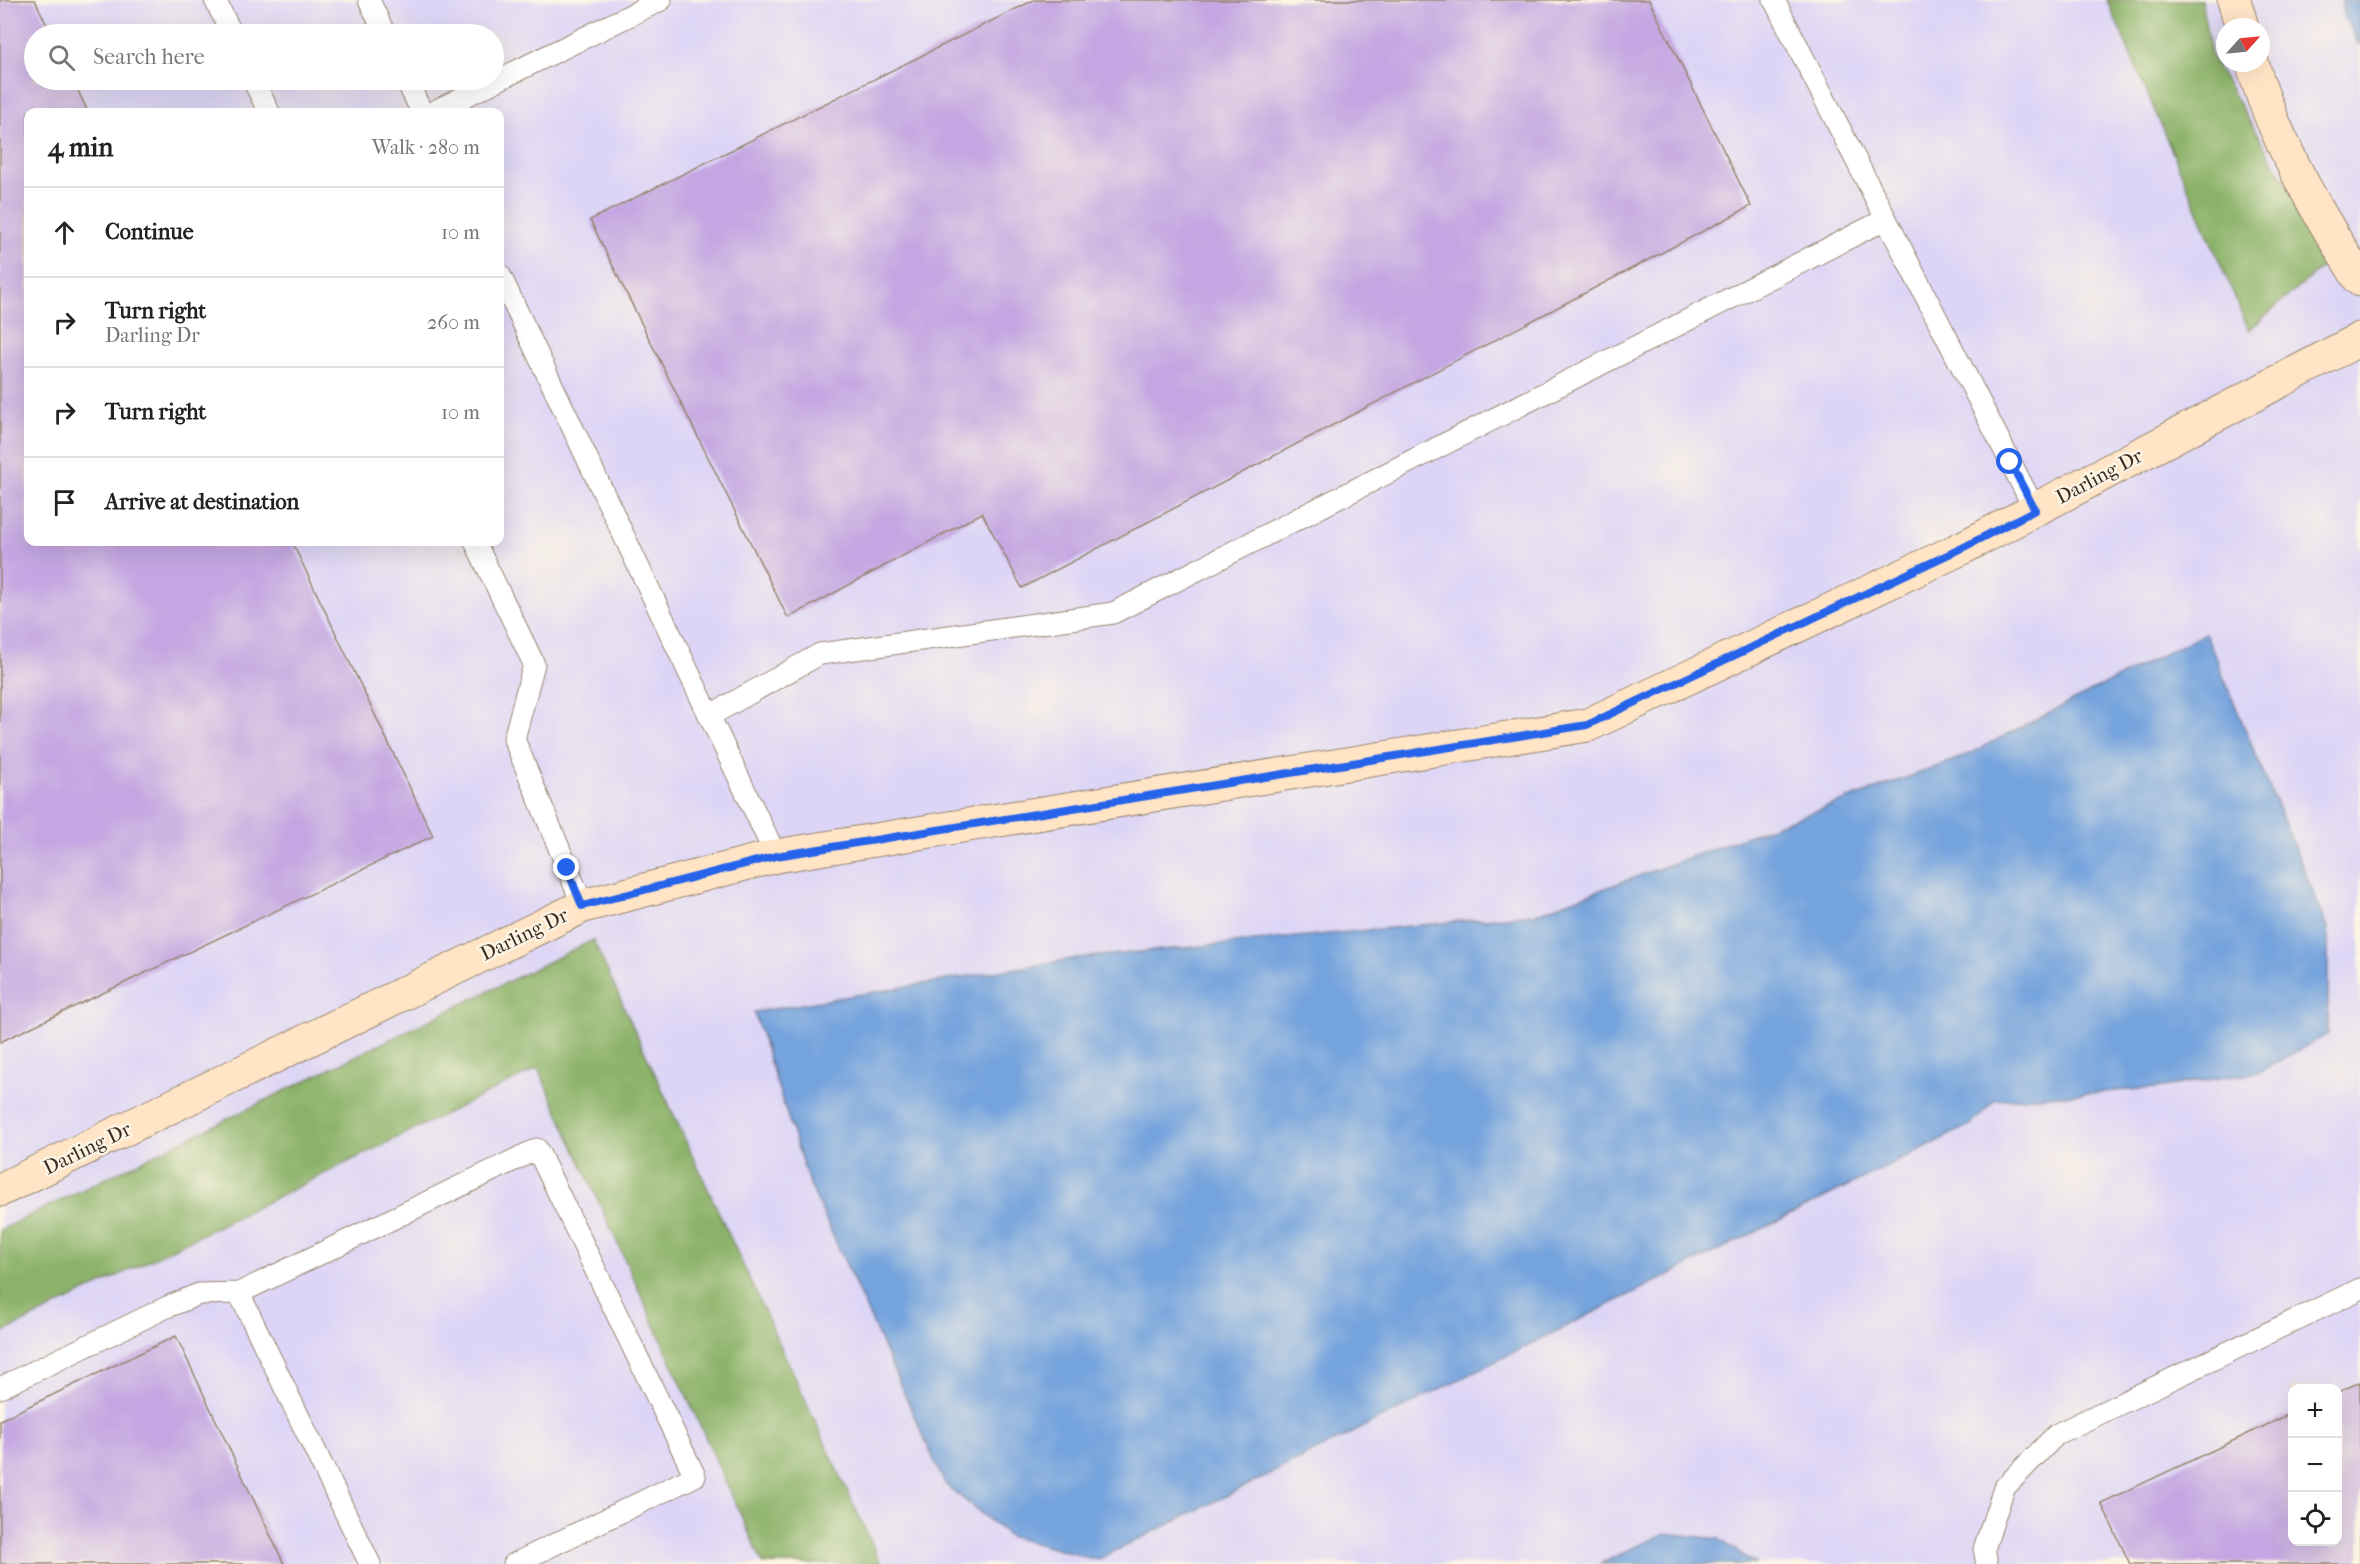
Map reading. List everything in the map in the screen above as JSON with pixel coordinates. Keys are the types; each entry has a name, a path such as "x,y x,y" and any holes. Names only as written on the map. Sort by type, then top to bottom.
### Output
{"street":[{"path":"2234,0 2239,18"},
{"path":"2255,72 2282,141 2324,222 2360,280"},
{"name":"Darling Dr","path":"0,1190 582,906 776,856 1587,725 1964,547 2360,339"}],"lane":[{"path":"215,0 226,24"},
{"path":"369,0 380,24"},
{"path":"504,77 661,0"},
{"path":"1774,0 2035,510"},
{"path":"258,90 267,108"},
{"path":"411,90 420,108"},
{"path":"441,108 478,90"},
{"path":"709,716 820,654 1113,613 1886,219"},
{"path":"504,283 776,856"},
{"path":"477,546 534,664 514,740 582,906"},
{"path":"0,1388 167,1307 199,1294 239,1293 537,1149 695,1476 513,1564"},
{"path":"1987,1564 1984,1550 2004,1488 2057,1434 2360,1289"},
{"path":"239,1293 370,1564"}],"shaded area":[{"path":"0,0 2360,0 2360,1564 870,1564 593,940 0,1254"},
{"path":"591,970 866,1564 0,1564 0,1258"}],"green space":[{"path":"2107,0 2201,0 2216,72 2220,72 2331,259 2249,330"},
{"path":"593,940 881,1564 763,1564 538,1068 0,1334 0,1230"}],"water":[{"path":"2341,0 2360,0 2360,46 2345,18"},
{"path":"2205,633 2328,928 2328,1034 2259,1072 2155,1088 1995,1100 1972,1124 1097,1560 1009,1536 945,1484 808,1180 754,1012 1078,958 1535,914 1963,757"},
{"path":"1665,1533 1719,1539 1756,1564 1600,1564"}],"building":[{"path":"0,0 35,0 46,24 24,24 24,90 78,90 86,108 24,108 24,546 294,546 433,836 0,1042"},
{"path":"1034,0 1649,0 1751,206 1022,588 982,513 788,618 590,220"},
{"path":"176,1336 284,1564 0,1564 0,1420"},
{"path":"2360,1382 2360,1564 2130,1564 2101,1503 2288,1415 2288,1546 2342,1546 2342,1390"}],"route":[{"path":"567,868 582,906 776,856 1587,725 1964,547 2035,510 2010,462"}]}
